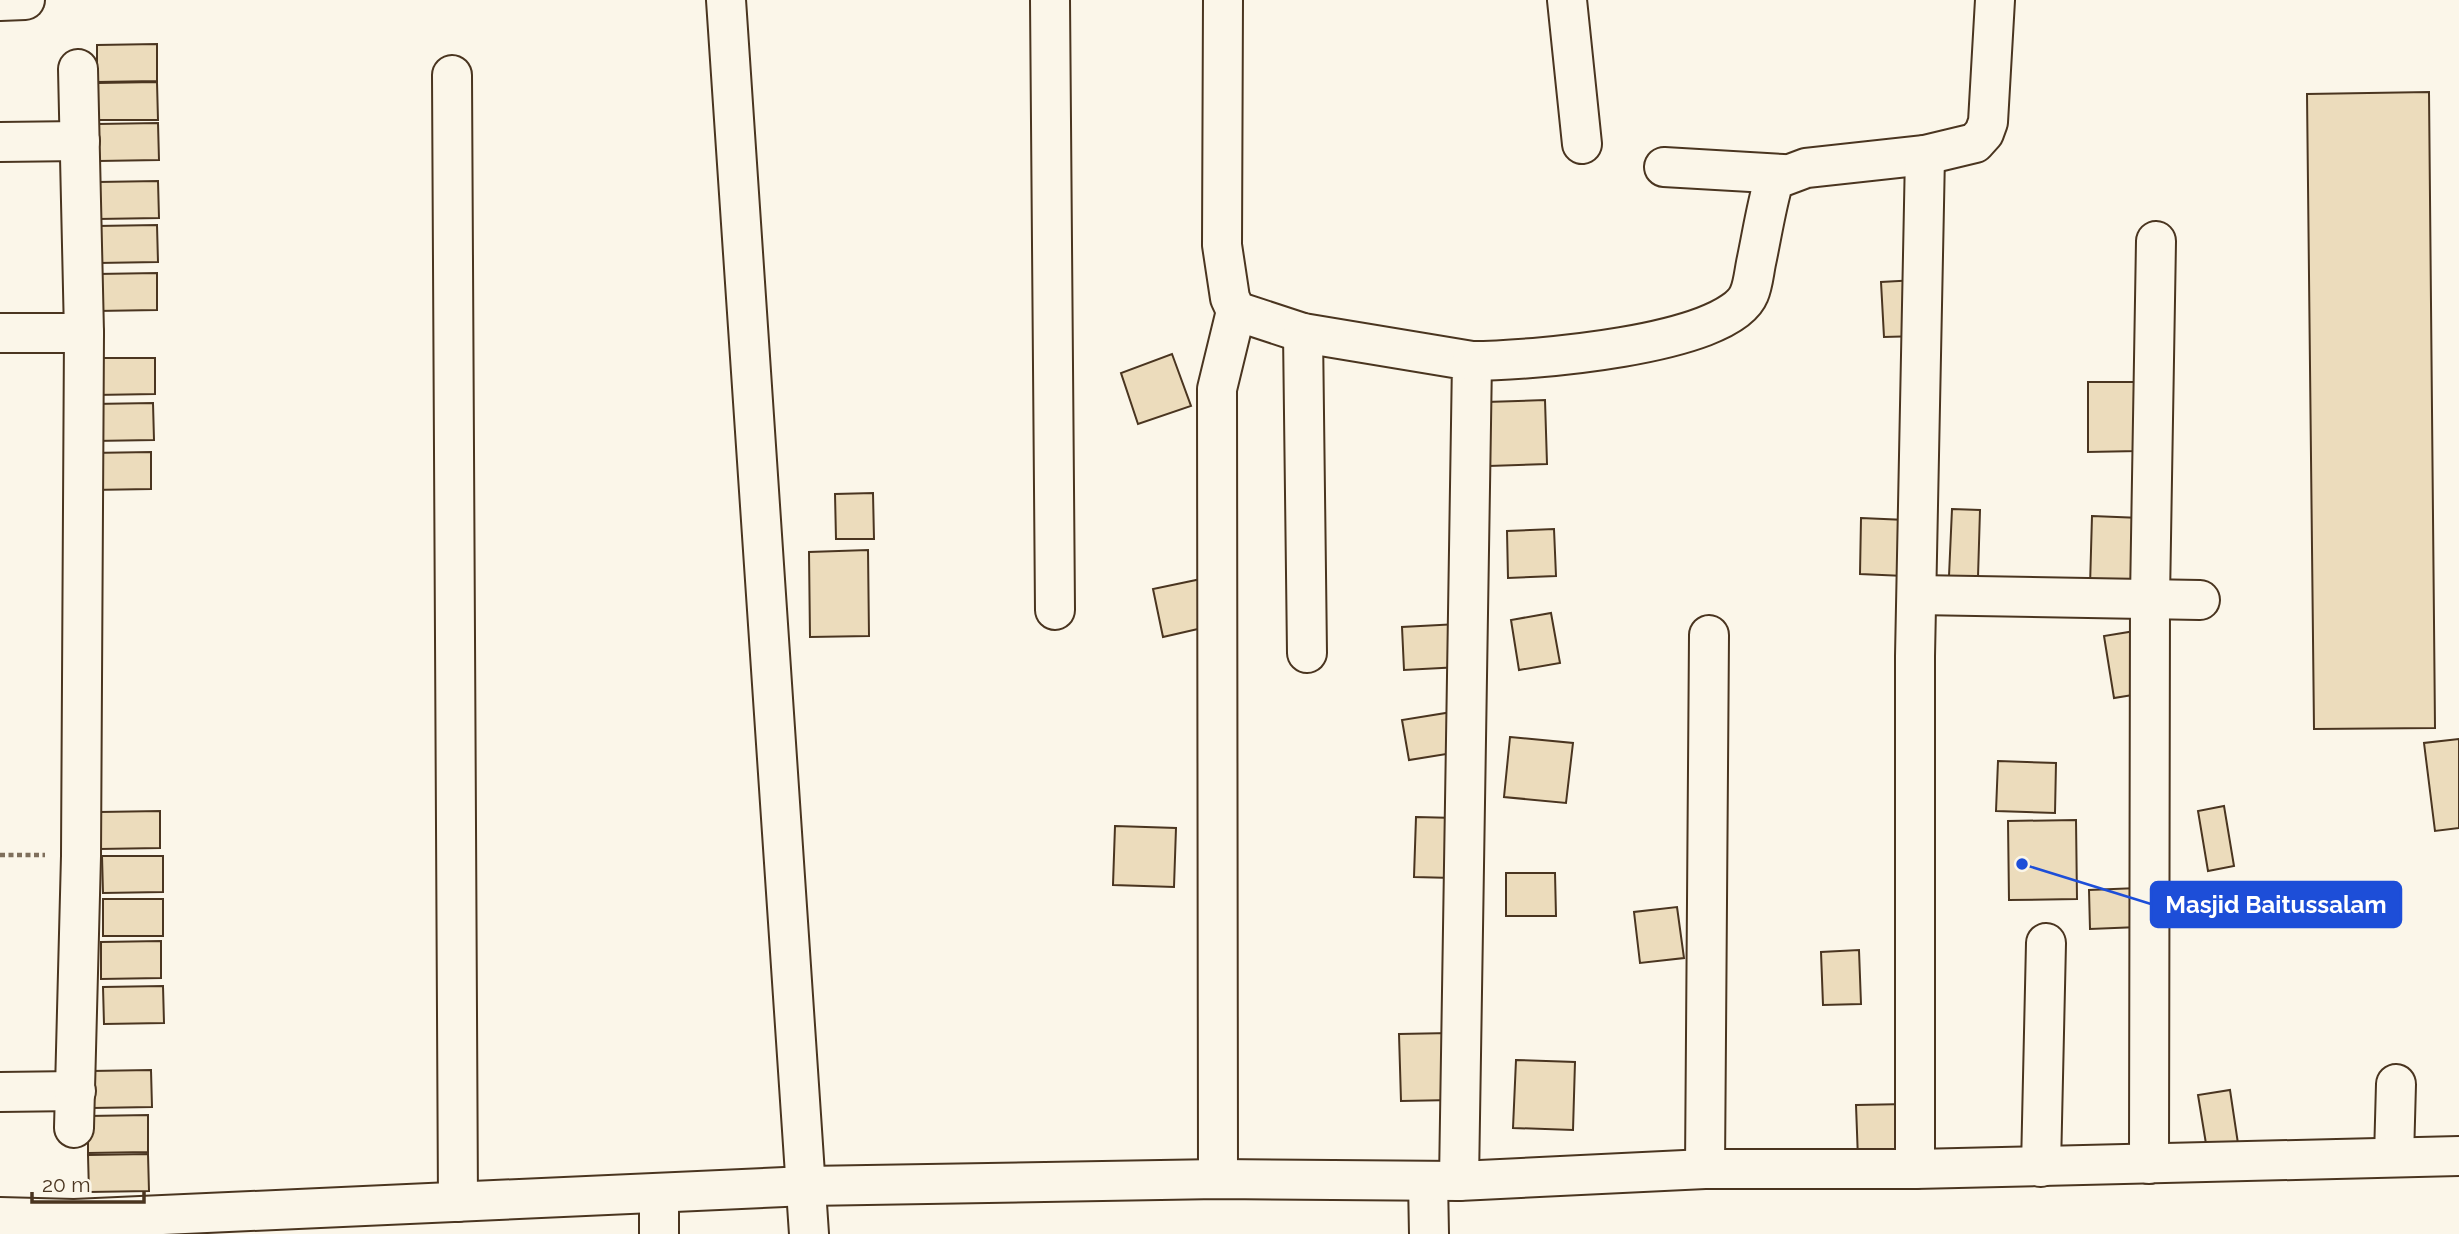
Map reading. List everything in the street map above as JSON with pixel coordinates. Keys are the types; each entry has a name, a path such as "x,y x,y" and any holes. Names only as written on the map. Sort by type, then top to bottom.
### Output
{"street":[{"path":"0,1 25,0"},
{"path":"726,0 809,1234"},
{"path":"1049,0 1055,610"},
{"path":"1218,1179 1217,389 1236,311 1230,298 1222,245 1223,0"},
{"path":"1567,0 1582,144"},
{"path":"1664,167 1783,174 1806,168 1925,155 1975,142 1984,134 1988,122 1995,0"},
{"path":"0,1092 75,1110 81,856 84,333 78,69"},
{"path":"453,75 458,1202"},
{"path":"0,142 80,141"},
{"path":"1915,1170 1917,595 1925,155"},
{"path":"1236,311 1303,333 1472,361 1521,361 1588,353 1704,328 1726,318 1749,295 1771,190 1774,180 1783,174"},
{"path":"2149,1164 2150,598 2156,241"},
{"path":"0,332 84,333"},
{"path":"1303,333 1307,653"},
{"path":"1429,1234 1443,1181 1472,361"},
{"path":"1917,595 2200,600"},
{"path":"1705,1169 1709,635"},
{"path":"2041,1167 2046,943"},
{"path":"2394,1157 2396,1084"},
{"path":"0,1217 74,1219 807,1186 1218,1179 1443,1181 1705,1169 1915,1170 2459,1156"},
{"path":"659,1193 659,1234"}],"building":[{"path":"157,44 157,81 97,82 97,45"},
{"path":"157,82 158,120 97,120 97,83"},
{"path":"2429,92 2435,728 2314,729 2307,94"},
{"path":"158,123 159,160 99,161 98,124"},
{"path":"158,181 159,218 98,219 98,182"},
{"path":"157,225 158,262 98,263 97,226"},
{"path":"157,273 157,310 97,311 97,274"},
{"path":"1917,280 1920,336 1884,337 1881,282"},
{"path":"1172,354 1191,406 1138,424 1121,373"},
{"path":"95,358 155,358 155,394 95,395"},
{"path":"2088,382 2138,382 2138,451 2088,452"},
{"path":"1545,400 1547,464 1489,466 1486,402"},
{"path":"153,403 154,440 94,441 93,404"},
{"path":"151,452 151,489 91,490 90,453"},
{"path":"873,493 874,539 836,539 835,494"},
{"path":"1952,509 1980,510 1978,577 1949,576"},
{"path":"2092,516 2141,518 2138,587 2090,586"},
{"path":"1861,518 1906,520 1904,576 1860,574"},
{"path":"1554,529 1556,576 1508,578 1507,531"},
{"path":"868,550 869,636 810,637 809,552"},
{"path":"1201,579 1211,626 1163,637 1153,589"},
{"path":"1551,613 1560,663 1519,670 1511,620"},
{"path":"1458,624 1460,667 1404,670 1402,627"},
{"path":"2135,631 2145,693 2114,698 2104,636"},
{"path":"1452,712 1459,752 1409,760 1402,720"},
{"path":"1510,737 1573,743 1566,803 1504,797"},
{"path":"2459,739 2459,828 2435,831 2424,743"},
{"path":"1998,761 2056,763 2055,813 1996,811"},
{"path":"2224,806 2234,866 2208,871 2198,811"},
{"path":"160,811 160,848 100,849 100,812"},
{"path":"1416,817 1456,818 1453,878 1414,877"},
{"path":"2076,820 2077,899 2009,900 2008,821"},
{"path":"1115,826 1176,828 1174,887 1113,885"},
{"path":"102,856 163,856 163,892 103,893"},
{"path":"1506,873 1555,873 1556,916 1506,916"},
{"path":"2138,888 2139,927 2090,929 2089,890"},
{"path":"103,899 163,899 163,936 103,936"},
{"path":"1677,907 1684,958 1640,963 1634,912"},
{"path":"161,941 161,978 101,979 101,942"},
{"path":"1859,950 1861,1004 1823,1005 1821,952"},
{"path":"163,986 164,1023 104,1024 103,987"},
{"path":"1450,1033 1453,1100 1401,1101 1399,1034"},
{"path":"1516,1060 1575,1062 1573,1130 1513,1128"},
{"path":"151,1070 152,1107 92,1108 91,1071"},
{"path":"2230,1090 2240,1157 2209,1162 2198,1095"},
{"path":"1907,1104 1909,1156 1858,1159 1856,1105"},
{"path":"148,1115 148,1152 88,1153 88,1116"},
{"path":"148,1154 149,1191 89,1192 88,1155"}],"place":[{"name":"Masjid Baitussalam","path":"2022,864"}]}
